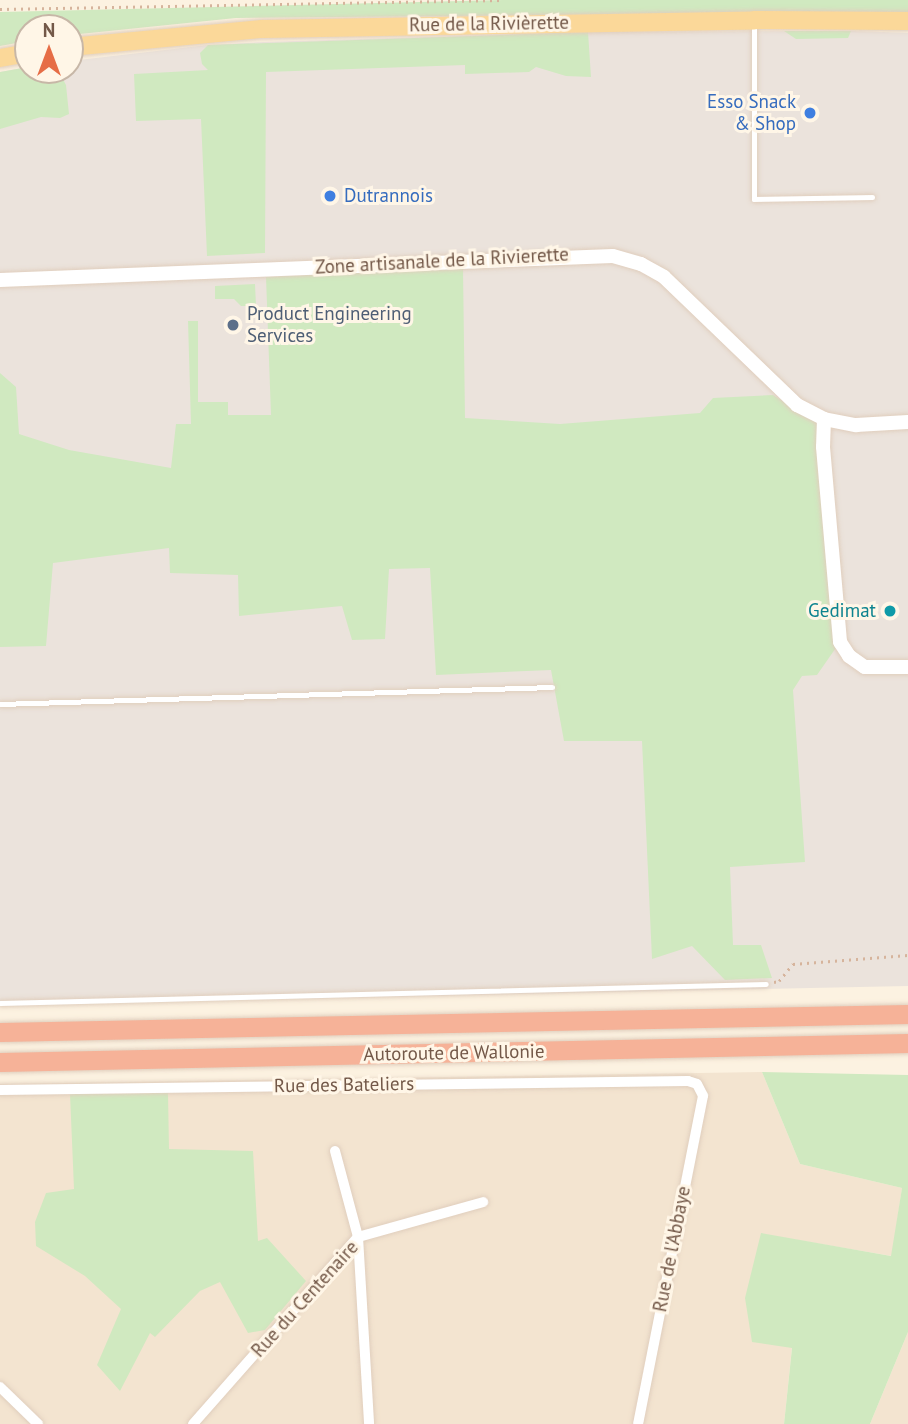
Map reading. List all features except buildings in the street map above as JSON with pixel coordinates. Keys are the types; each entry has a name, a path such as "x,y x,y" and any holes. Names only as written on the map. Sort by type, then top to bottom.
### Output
{"highway":[{"path":"844,1015 908,1005"},
{"name":"Autoroute de Wallonie","path":"0,1032 908,1014"},
{"name":"Autoroute de Wallonie","path":"0,1062 908,1043"},
{"path":"884,1044 908,1058"}],"main road":[{"name":"Rue de la Rivièrette","path":"84,46 262,29 754,20 908,21"}],"street":[{"name":"Zone artisanale de la Rivierette","path":"0,280 614,256 640,264 664,277 797,405 824,419 856,425 908,422"},
{"path":"824,419 823,447 840,642 849,656 865,667 908,667"},
{"name":"Rue des Bateliers","path":"0,1090 688,1080"},
{"name":"Rue de l'Abbaye","path":"638,1424 702,1096 697,1084 688,1080"},
{"path":"335,1151 358,1237 369,1424"},
{"name":"Rue du Centenaire","path":"193,1424 358,1237 482,1202"},
{"path":"0,1387 38,1424"}],"lane":[{"path":"754,20 754,200 872,197"},
{"path":"0,704 552,687"},
{"path":"0,1003 766,984"}],"path":[{"path":"0,9 503,0"},
{"path":"766,984 779,981 793,964 908,955"}],"shaded area":[{"path":"588,32 908,33 908,986 0,1005 0,72 14,70 14,84 84,84 84,59 208,45"},
{"path":"762,1072 800,1164 902,1188 892,1256 762,1234 792,1347 784,1424 0,1424 0,1084"},
{"path":"908,1332 908,1424 870,1424"}],"green space":[{"path":"503,0 908,0 908,12 236,18 84,34 84,14 14,14 14,44 0,46 0,12"},
{"path":"784,31 851,31 848,38 796,39"},
{"path":"588,32 591,77 566,76 536,67 529,72 465,74 465,65 266,72 265,253 207,256 201,119 136,121 134,74 208,70 202,64 200,53 208,45"},
{"path":"14,70 14,84 65,84 69,114 60,118 41,117 0,129 0,72"},
{"path":"463,268 465,418 560,424 700,413 713,398 773,395 823,426 840,642 817,675 802,676 793,690 805,862 730,867 733,945 761,945 772,978 725,980 692,946 652,959 642,741 564,741 551,670 436,675 430,568 389,569 385,639 352,640 342,606 239,616 238,575 170,573 169,548 53,563 46,646 0,647 0,373 16,387 19,434 69,450 171,468 176,424 191,424 188,321 198,321 198,402 228,402 228,415 271,415 266,277"},
{"path":"255,284 256,306 241,306 234,299 215,299 215,286"},
{"path":"762,1072 908,1075 908,1332 870,1424 784,1424 792,1348 752,1342 745,1298 761,1233 891,1256 902,1188 800,1164"},
{"path":"168,1093 169,1149 253,1151 258,1241 267,1238 306,1281 265,1330 248,1333 220,1282 200,1291 155,1337 150,1333 120,1391 97,1365 121,1309 85,1276 36,1246 35,1222 46,1193 74,1189 70,1094"}],"place":[{"name":"Esso Snack & Shop","path":"810,113"},
{"name":"Dutrannois","path":"330,196"},
{"name":"Product Engineering Services","path":"233,325"},
{"name":"Gedimat","path":"890,611"}]}
